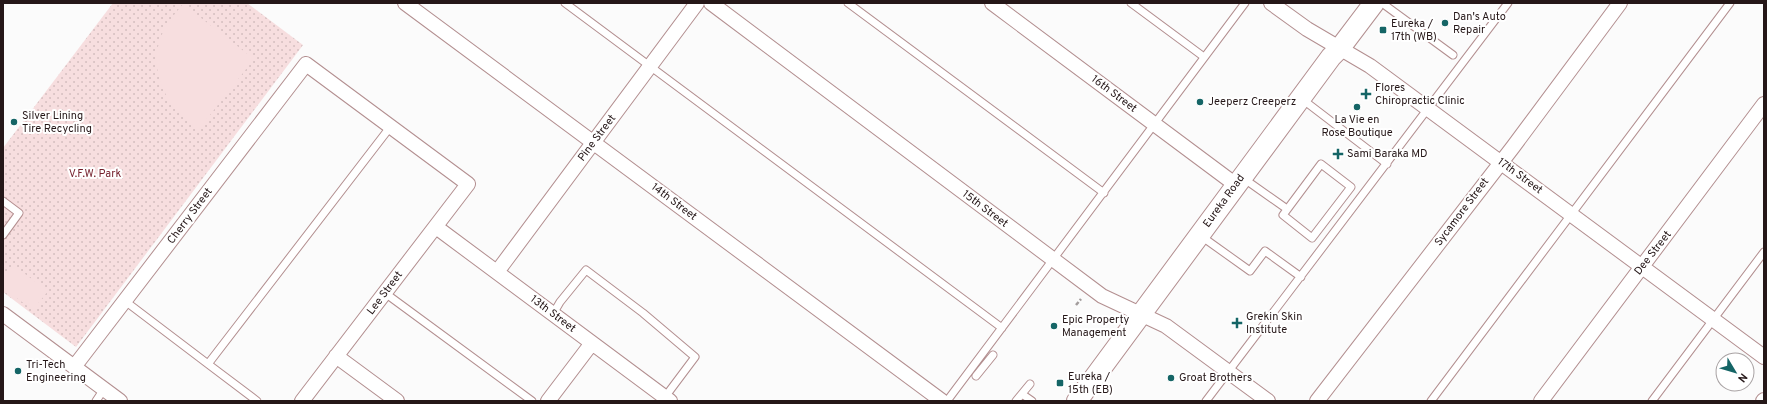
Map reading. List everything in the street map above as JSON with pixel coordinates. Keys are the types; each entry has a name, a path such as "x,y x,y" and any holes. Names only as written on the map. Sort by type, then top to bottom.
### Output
{"main road":[{"name":"Eureka Road","path":"1077,401 1300,98 1374,3"}],"street":[{"name":"14th Street","path":"405,3 942,401"},
{"name":"Pine Street","path":"497,272 697,3"},
{"name":"15th Street","path":"711,3 1108,300 1166,326 1268,401"},
{"name":"16th Street","path":"992,3 1154,124 1239,181"},
{"name":"17th Street","path":"1271,3 1307,29 1370,66 1501,161 1764,357"},
{"name":"Sycamore Street","path":"1317,401 1620,3"},
{"name":"Cherry Street","path":"74,367 306,64 391,126"},
{"name":"Dee Street","path":"1540,401 1764,104"},
{"name":"Lee Street","path":"302,401 468,184 391,126"},
{"name":"13th Street","path":"436,226 668,399"},
{"path":"3,315 120,401"},
{"path":"548,401 592,343"},
{"path":"336,356 397,401"}],"lane":[{"path":"565,3 1002,328"},
{"path":"848,3 1104,193"},
{"path":"1131,3 1204,57"},
{"path":"947,401 1245,3"},
{"path":"1382,3 1453,55"},
{"path":"1206,401 1508,3"},
{"path":"1431,401 1730,3"},
{"path":"1300,98 1387,164"},
{"path":"208,364 391,126"},
{"path":"1321,164 1351,187 1312,238 1283,215 1287,209 1321,164"},
{"path":"1239,181 1287,209"},
{"path":"3,201 19,213 3,235"},
{"path":"1333,211 1344,219"},
{"path":"1199,235 1250,271 1265,252 1301,276"},
{"path":"1652,401 1764,252"},
{"path":"553,314 560,302 586,270 643,313 695,357 668,399"},
{"path":"385,293 532,401"},
{"path":"125,301 257,401"},
{"path":"976,376 993,355"},
{"path":"1016,401 1030,384"},
{"path":"96,401 104,390"},
{"path":"1022,394 1032,401"}],"path":[{"path":"1076,305 1081,299"}],"green space":[{"name":"V.F.W. Park","path":"113,3 247,3 303,45 76,347 3,292 3,148"},
{"path":"183,4 254,59 199,129 182,116 168,99 163,89 157,68 158,47 163,32 170,19"},
{"path":"13,265 48,291 33,310 3,288 3,278"}],"place":[{"name":"Dan's Auto Repair","path":"1445,23"},
{"name":"Eureka / 17th (WB)","path":"1383,30"},
{"name":"Flores Chiropractic Clinic","path":"1366,94"},
{"name":"Jeeperz Creeperz","path":"1200,102"},
{"name":"La Vie en Rose Boutique","path":"1357,107"},
{"name":"Silver Lining Tire Recycling","path":"14,122"},
{"name":"Sami Baraka MD","path":"1338,154"},
{"name":"Grekin Skin Institute","path":"1237,323"},
{"name":"Epic Property Management","path":"1054,326"},
{"name":"Tri-Tech Engineering","path":"18,371"},
{"name":"Groat Brothers","path":"1171,378"},
{"name":"Eureka / 15th (EB)","path":"1060,383"}]}
